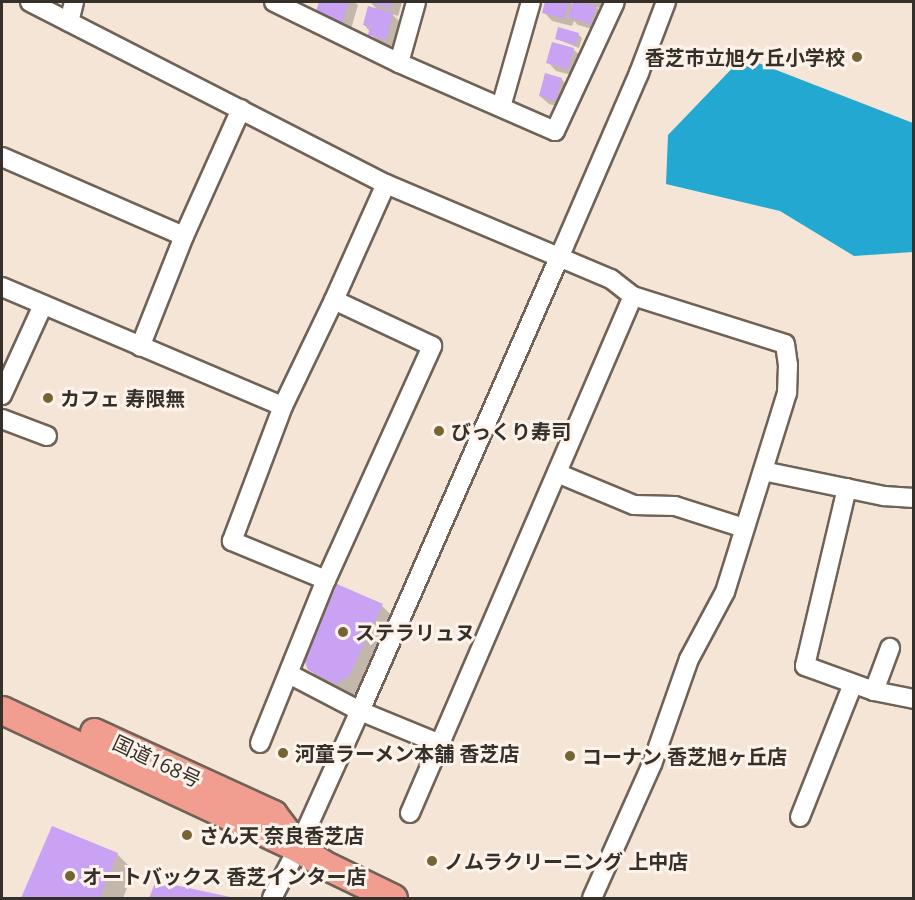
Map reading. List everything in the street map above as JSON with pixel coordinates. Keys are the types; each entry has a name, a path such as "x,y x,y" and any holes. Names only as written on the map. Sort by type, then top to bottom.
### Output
{"highway":[{"name":"国道168号","path":"2,690 273,814 298,848"},
{"name":"国道168号","path":"2,710 298,848 329,867 393,898"}],"street":[{"path":"30,2 386,184 611,279 633,296 785,344 788,365 787,393 725,592 689,659 652,764 592,898"},
{"path":"69,22 74,2"},
{"path":"274,2 302,8 399,63 555,131 615,2"},
{"path":"399,63 416,2"},
{"path":"501,107 531,2"},
{"path":"272,898 298,848 360,711 639,73 666,2"},
{"path":"140,347 184,236 240,109"},
{"path":"2,157 184,236"},
{"path":"326,580 231,541 283,406 386,184"},
{"path":"2,287 283,406"},
{"path":"410,813 633,296"},
{"path":"260,743 290,674 326,580 432,346 334,300"},
{"path":"2,395 43,305"},
{"path":"2,419 47,436"},
{"path":"763,471 884,496 914,498"},
{"path":"557,473 634,505 675,506 744,528"},
{"path":"847,488 805,666 874,691 914,699"},
{"path":"874,691 890,648"},
{"path":"290,674 360,711 440,744"},
{"path":"800,817 853,684"}],"water":[{"path":"743,57 913,123 913,252 854,256 780,211 666,184 668,135"}],"building":[{"path":"319,2 348,2 343,22 315,14"},
{"path":"368,2 392,2 390,8"},
{"path":"545,2 569,2 564,19 542,13"},
{"path":"573,2 596,5 591,24 568,17"},
{"path":"368,6 393,13 386,40 368,35 370,27 363,25"},
{"path":"558,27 579,33 576,45 555,39"},
{"path":"552,42 574,48 568,69 546,63"},
{"path":"545,73 562,78 556,101 539,96"},
{"name":"ステラリュヌ","path":"337,584 383,604 349,676 336,684 308,670 304,660"},
{"name":"オートバックス 香芝インター店","path":"52,826 118,853 100,898 21,898"},
{"path":"156,881 235,898 149,898"}],"place":[{"name":"香芝市立旭ケ丘小学校","path":"857,57"},
{"name":"カフェ 寿限無","path":"48,398"},
{"name":"びっくり寿司","path":"439,431"},
{"name":"ステラリュヌ","path":"343,632"},
{"name":"河童ラーメン本舗 香芝店","path":"283,753"},
{"name":"コーナン 香芝旭ヶ丘店","path":"570,756"},
{"name":"さん天 奈良香芝店","path":"187,835"},
{"name":"ノムラクリーニング 上中店","path":"432,861"},
{"name":"オートバックス 香芝インター店","path":"70,876"}]}
